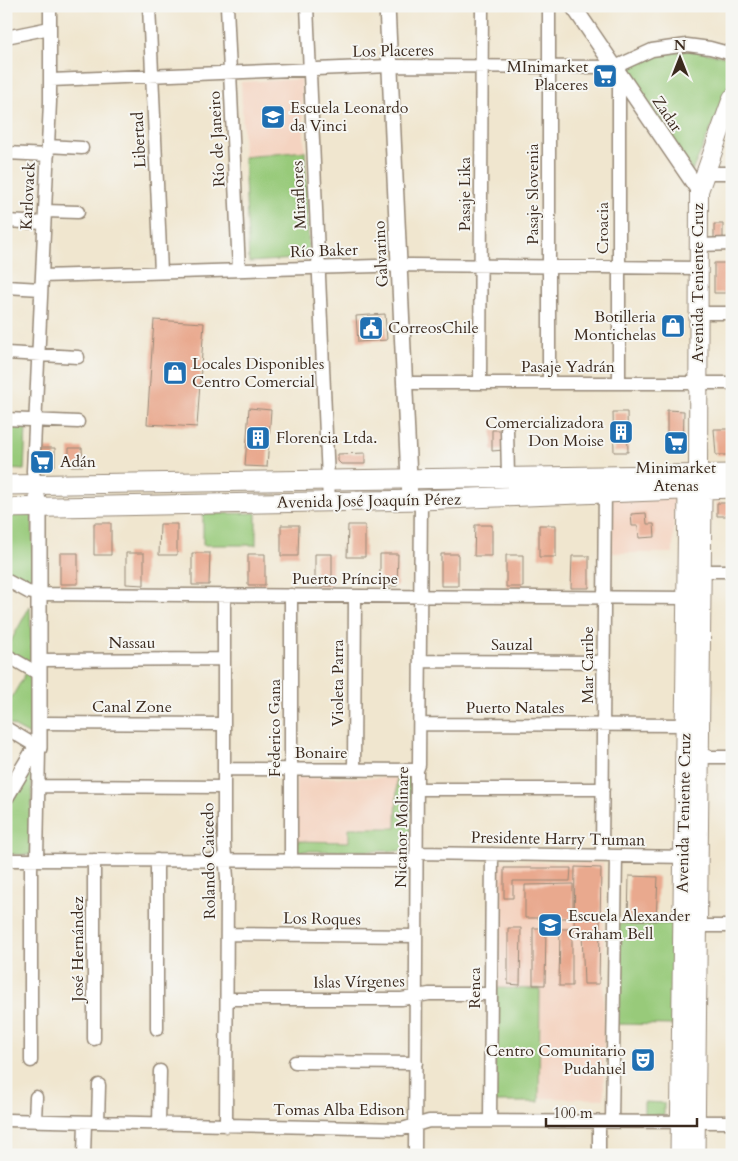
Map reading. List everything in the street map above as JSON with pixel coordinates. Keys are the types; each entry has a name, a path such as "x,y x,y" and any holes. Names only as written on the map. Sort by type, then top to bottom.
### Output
{"main road":[{"name":"Avenida Teniente Cruz","path":"695,1155 688,1122 699,192 704,173 732,98"},
{"name":"Avenida José Joaquín Pérez","path":"696,484 732,474"},
{"name":"Avenida José Joaquín Pérez","path":"6,485 508,477 605,484 696,484 732,488"},
{"path":"224,481 224,504"},
{"name":"Avenida José Joaquín Pérez","path":"6,508 416,500 605,484"},
{"name":"Avenida Teniente Cruz","path":"680,1155 688,1122 697,926 691,857 699,757 692,725 686,598 694,565"}],"street":[{"name":"Karlovack","path":"38,748 39,507 33,471 51,80 50,6"},
{"name":"Libertad","path":"149,6 161,272"},
{"name":"Río de Janeiro","path":"227,6 239,270"},
{"name":"Miraflores","path":"307,6 329,502"},
{"name":"Galvarino","path":"387,6 409,480 416,500"},
{"name":"Pasaje Lika","path":"480,383 482,6"},
{"name":"Pasaje Slovenia","path":"549,6 549,383"},
{"name":"Zadar","path":"572,6 699,192"},
{"path":"6,37 50,28"},
{"name":"Los Placeres","path":"51,80 390,66 549,67 617,70 640,55 676,46 698,46 732,54"},
{"name":"Croacia","path":"617,70 619,383"},
{"path":"6,153 82,148"},
{"path":"704,173 732,173"},
{"path":"6,221 78,212"},
{"path":"698,244 732,244"},
{"name":"Río Baker","path":"42,276 399,266 698,268"},
{"path":"6,287 41,289"},
{"path":"698,313 732,313"},
{"path":"6,353 78,357"},
{"name":"Pasaje Yadrán","path":"404,383 732,383"},
{"path":"6,419 78,422"},
{"path":"507,430 508,477"},
{"name":"Mar Caribe","path":"602,856 605,484"},
{"name":"Nicanor Molinare","path":"415,1155 416,857 421,596 416,500"},
{"path":"694,565 732,571"},
{"name":"Puerto Príncipe","path":"6,580 28,592 39,594 686,598"},
{"name":"Rolando Caicedo","path":"224,595 224,787 227,934 226,1126"},
{"name":"Federico Gana","path":"291,596 291,861"},
{"name":"Violeta Parra","path":"354,770 355,596"},
{"path":"6,655 39,667"},
{"name":"Nassau","path":"39,667 224,659"},
{"name":"Sauzal","path":"420,661 604,662"},
{"name":"Canal Zone","path":"39,723 224,724"},
{"name":"Puerto Natales","path":"420,724 692,725"},
{"path":"6,728 38,748"},
{"path":"30,1061 38,748"},
{"path":"6,796 30,755 38,748"},
{"path":"699,757 732,757"},
{"name":"Bonaire","path":"224,769 417,770"},
{"path":"38,786 224,787"},
{"path":"417,789 603,789"},
{"name":"Presidente Harry Truman","path":"6,860 291,861 492,854 691,857"},
{"name":"Renca","path":"490,1121 492,854"},
{"path":"599,1155 606,1122 616,856"},
{"name":"José Hernández","path":"94,860 94,1039"},
{"path":"157,860 157,1030"},
{"path":"697,926 732,926"},
{"name":"Los Roques","path":"227,934 416,936"},
{"name":"Islas Vírgenes","path":"227,999 402,999 429,994 491,994"},
{"path":"295,1062 416,1063"},
{"path":"159,1124 160,1071"},
{"path":"84,1155 99,1085"},
{"path":"35,1120 36,1097"},
{"name":"Tomas Alba Edison","path":"6,1120 402,1129 429,1121 732,1122"}],"shaded area":[{"name":"Escuela Leonardo da Vinci","path":"301,79 305,151 244,157 241,82"},
{"path":"612,498 674,499 673,553 612,553"},
{"path":"296,777 397,778 397,828 349,828 349,842 296,841"},
{"name":"Escuela Alexander Graham Bell","path":"498,862 603,863 604,1099 539,1098 540,989 497,988"}],"green space":[{"path":"689,50 732,58 732,82 692,171 626,73 631,66 645,57"},
{"path":"305,151 309,258 249,262 244,157"},
{"path":"6,426 26,427 24,470 6,469"},
{"path":"32,513 34,587 6,572 6,514"},
{"path":"256,513 256,545 203,545 203,514"},
{"path":"30,606 32,664 6,650"},
{"path":"26,673 33,676 32,736 6,722 6,707"},
{"path":"32,767 31,855 6,854 6,809"},
{"path":"397,778 411,778 410,851 296,851 296,841 349,842 349,828 396,828"},
{"path":"616,924 674,924 673,1025 614,1024"},
{"path":"497,988 540,989 539,1102 494,1102"},
{"path":"644,1102 664,1103 664,1115 644,1115"}],"building":[{"path":"714,224 723,224 723,240 714,240"},
{"path":"714,263 727,263 727,293 714,293"},
{"name":"CorreosChile","path":"385,314 387,340 358,342 356,316"},
{"path":"665,318 675,318 675,330 665,330"},
{"name":"Locales Disponibles Centro Comercial","path":"154,320 204,323 197,427 147,424"},
{"name":"Florencia Ltda.","path":"249,408 271,410 267,467 245,466"},
{"path":"667,410 684,411 683,454 667,445"},
{"name":"Comercializadora Don Moise","path":"613,412 627,412 628,452 614,452"},
{"path":"714,429 732,429 732,455 716,455"},
{"path":"492,430 503,430 504,450 492,451"},
{"path":"39,448 55,448 55,465 39,465"},
{"path":"69,448 82,448 83,466 69,466"},
{"path":"365,453 365,464 341,464 338,461 338,454"},
{"path":"717,503 732,503 732,516 717,516"},
{"path":"646,513 647,524 654,524 655,537 639,538 638,526 632,526 631,514"},
{"path":"94,523 111,523 111,555 94,555"},
{"path":"160,524 177,524 177,555 159,555"},
{"path":"281,525 299,525 298,556 281,556"},
{"path":"348,525 365,525 365,557 347,557"},
{"path":"475,525 492,525 492,556 474,556"},
{"path":"539,525 556,525 556,557 539,557"},
{"path":"60,553 78,553 78,584 60,584"},
{"path":"126,553 144,553 144,585 126,584"},
{"path":"192,553 210,553 209,585 192,585"},
{"path":"248,554 265,554 265,585 248,585"},
{"path":"315,554 332,554 332,586 315,586"},
{"path":"380,554 398,554 397,586 380,586"},
{"path":"441,554 458,554 458,586 441,586"},
{"path":"506,555 523,555 523,587 506,587"},
{"path":"572,556 589,556 589,588 571,588"},
{"path":"575,867 601,868 599,984 584,984 582,932 574,932"},
{"path":"504,868 571,868 570,881 513,881 513,898 504,898"},
{"path":"629,876 658,877 656,921 628,920"},
{"path":"573,884 573,918 525,918 525,885"},
{"path":"508,928 521,928 520,985 508,984"},
{"path":"533,928 546,928 545,985 533,985"},
{"path":"560,929 572,929 572,986 559,986"}],"place":[{"name":"MInimarket Placeres","path":"605,76"},
{"name":"Escuela Leonardo da Vinci","path":"273,117"},
{"name":"Botilleria Montichelas","path":"673,326"},
{"name":"CorreosChile","path":"371,328"},
{"name":"Locales Disponibles Centro Comercial","path":"175,373"},
{"name":"Comercializadora Don Moise","path":"621,432"},
{"name":"Florencia Ltda.","path":"258,438"},
{"name":"Minimarket Atenas","path":"676,443"},
{"name":"Adán","path":"42,462"},
{"name":"Escuela Alexander Graham Bell","path":"550,925"},
{"name":"Centro Comunitario Pudahuel","path":"643,1060"}]}
